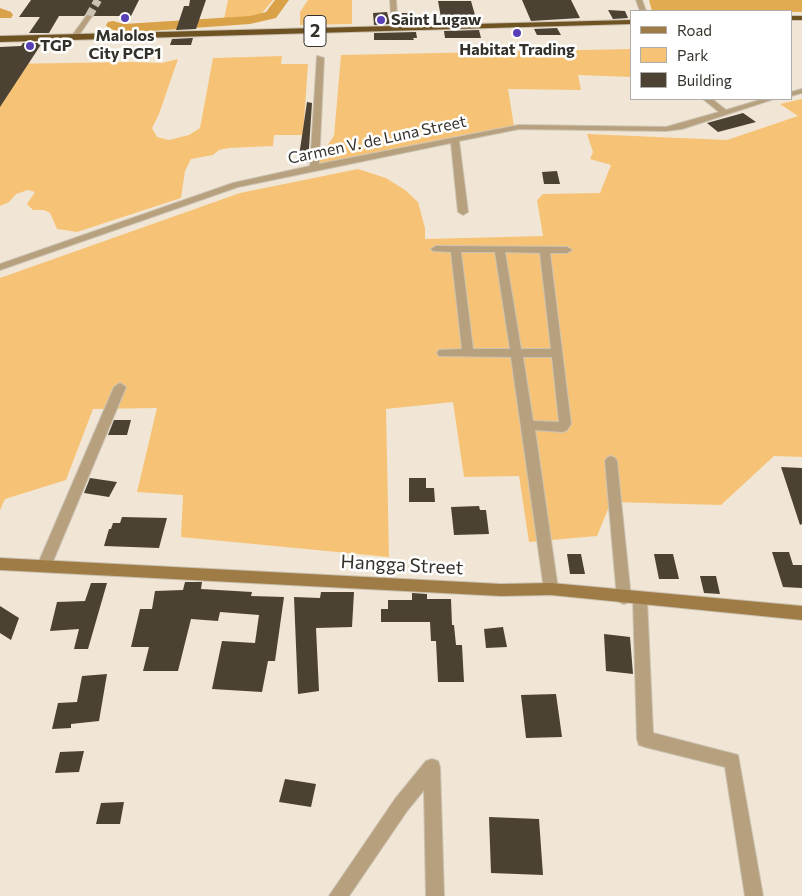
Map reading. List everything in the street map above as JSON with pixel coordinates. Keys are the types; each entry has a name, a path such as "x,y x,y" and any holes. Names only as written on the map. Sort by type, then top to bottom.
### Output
{"highway":[{"name":"2","path":"0,39 630,22"}],"street":[{"path":"394,0 395,28"},
{"path":"80,37 92,16"},
{"path":"314,168 320,58"},
{"path":"708,100 725,113"},
{"name":"Carmen V. de Luna Street","path":"0,267 236,185 455,139 519,128 666,129 679,127 761,100"},
{"path":"455,139 463,212"},
{"path":"436,249 567,250"},
{"path":"456,249 468,352"},
{"path":"500,250 528,425 551,590"},
{"path":"528,425 562,427 565,424 545,250"},
{"path":"443,353 515,351 557,353"},
{"path":"44,566 120,387"},
{"path":"611,461 624,598"},
{"name":"Hangga Street","path":"0,564 501,590 551,590 802,613"},
{"path":"640,599 645,739 732,761 754,896"},
{"path":"338,896 401,805 432,768 435,896"}],"green space":[{"path":"228,0 273,0 262,13 252,17 224,19"},
{"path":"308,0 352,0 352,24 300,25 300,12"},
{"path":"630,49 630,77 578,75 581,90 508,89 514,126 458,136 321,166 319,157 334,136 341,55"},
{"path":"282,56 281,64 308,64 303,135 274,135 273,146 229,148 219,150 213,155 191,159 185,171 181,198 77,232 57,229 50,213 44,210 33,210 27,204 35,192 28,190 16,194 9,202 0,206 0,64 162,63 178,59 159,114 152,128 157,137 169,140 189,135 200,128 213,58"},
{"path":"802,99 802,457 774,456 721,505 611,502 597,536 529,542 519,476 464,477 453,402 386,409 389,557 181,537 183,495 137,492 157,408 93,409 66,480 5,499 0,510 0,278 240,193 358,169 386,178 405,190 418,202 425,228 425,239 543,236 537,200 543,194 600,193 611,165 590,159 593,152 587,134 727,140 798,116 780,104"}],"shaded area":[{"path":"649,0 802,0 802,12 792,12 792,10 652,10"}],"building":[{"path":"31,0 139,0 131,16 94,16 87,13 84,16 59,16 49,33 29,33 40,17 19,17"},
{"path":"190,0 206,0 196,29 176,30 184,6 189,6"},
{"path":"522,0 571,0 580,18 531,21"},
{"path":"438,1 471,1 477,22 442,23"},
{"path":"608,10 625,11 628,18 613,19"},
{"path":"387,12 390,24 374,25 373,13"},
{"path":"399,13 414,13 415,24 400,24"},
{"path":"557,28 561,35 537,35 534,29"},
{"path":"479,30 481,38 445,38 444,31"},
{"path":"416,32 417,38 413,38 414,40 374,40 374,33"},
{"path":"193,38 191,45 170,45 172,39"},
{"path":"23,43 42,43 0,107 0,47 21,46"},
{"path":"307,102 312,103 308,163 298,163"},
{"path":"743,113 756,122 718,132 707,123"},
{"path":"557,171 560,184 544,184 542,172"},
{"path":"114,420 131,420 127,435 108,435"},
{"path":"781,467 802,468 802,524 800,525"},
{"path":"90,478 117,482 109,497 84,493"},
{"path":"409,478 426,478 426,488 434,488 435,502 409,502"},
{"path":"479,506 480,510 486,510 489,534 454,535 451,507"},
{"path":"122,517 167,518 159,548 104,546 109,529 111,529 113,523 120,523"},
{"path":"772,552 789,552 793,565 802,565 802,588 783,587"},
{"path":"567,554 581,554 585,574 570,574"},
{"path":"654,554 673,554 679,579 659,579"},
{"path":"700,576 716,576 720,594 704,593"},
{"path":"185,582 202,582 201,589 252,592 251,596 284,597 275,661 268,661 262,692 212,689 222,641 255,643 259,615 220,612 218,621 191,619 178,671 143,671 149,647 131,647 140,609 152,609 155,591 183,590"},
{"path":"91,583 107,583 88,649 74,649 79,629 50,631 57,602 85,601"},
{"path":"321,592 354,592 352,627 316,628 319,691 298,694 294,597 320,598"},
{"path":"412,593 427,594 427,599 451,599 452,625 454,625 456,645 462,645 464,682 438,682 436,641 431,641 430,622 381,622 381,609 388,609 388,600 412,600"},
{"path":"0,606 19,618 11,640 0,633"},
{"path":"503,627 507,647 486,648 484,629"},
{"path":"604,634 630,637 633,674 606,671"},
{"path":"107,674 99,721 71,724 71,728 52,729 58,703 77,702 82,676"},
{"path":"556,694 562,737 526,738 521,695"},
{"path":"84,751 79,772 55,773 60,752"},
{"path":"285,779 316,784 311,807 279,802"},
{"path":"124,802 120,824 96,824 101,803"},
{"path":"489,817 539,819 543,875 491,873"}],"waterway":[{"path":"113,25 122,29 250,20 271,15 282,0"},
{"path":"0,12 6,15"}],"tunnel":[{"path":"89,16 98,0"}],"place":[{"name":"Malolos City PCP1","path":"125,18"},
{"name":"Saint Lugaw","path":"381,20"},
{"name":"Habitat Trading","path":"517,33"},
{"name":"TGP","path":"30,46"}]}
